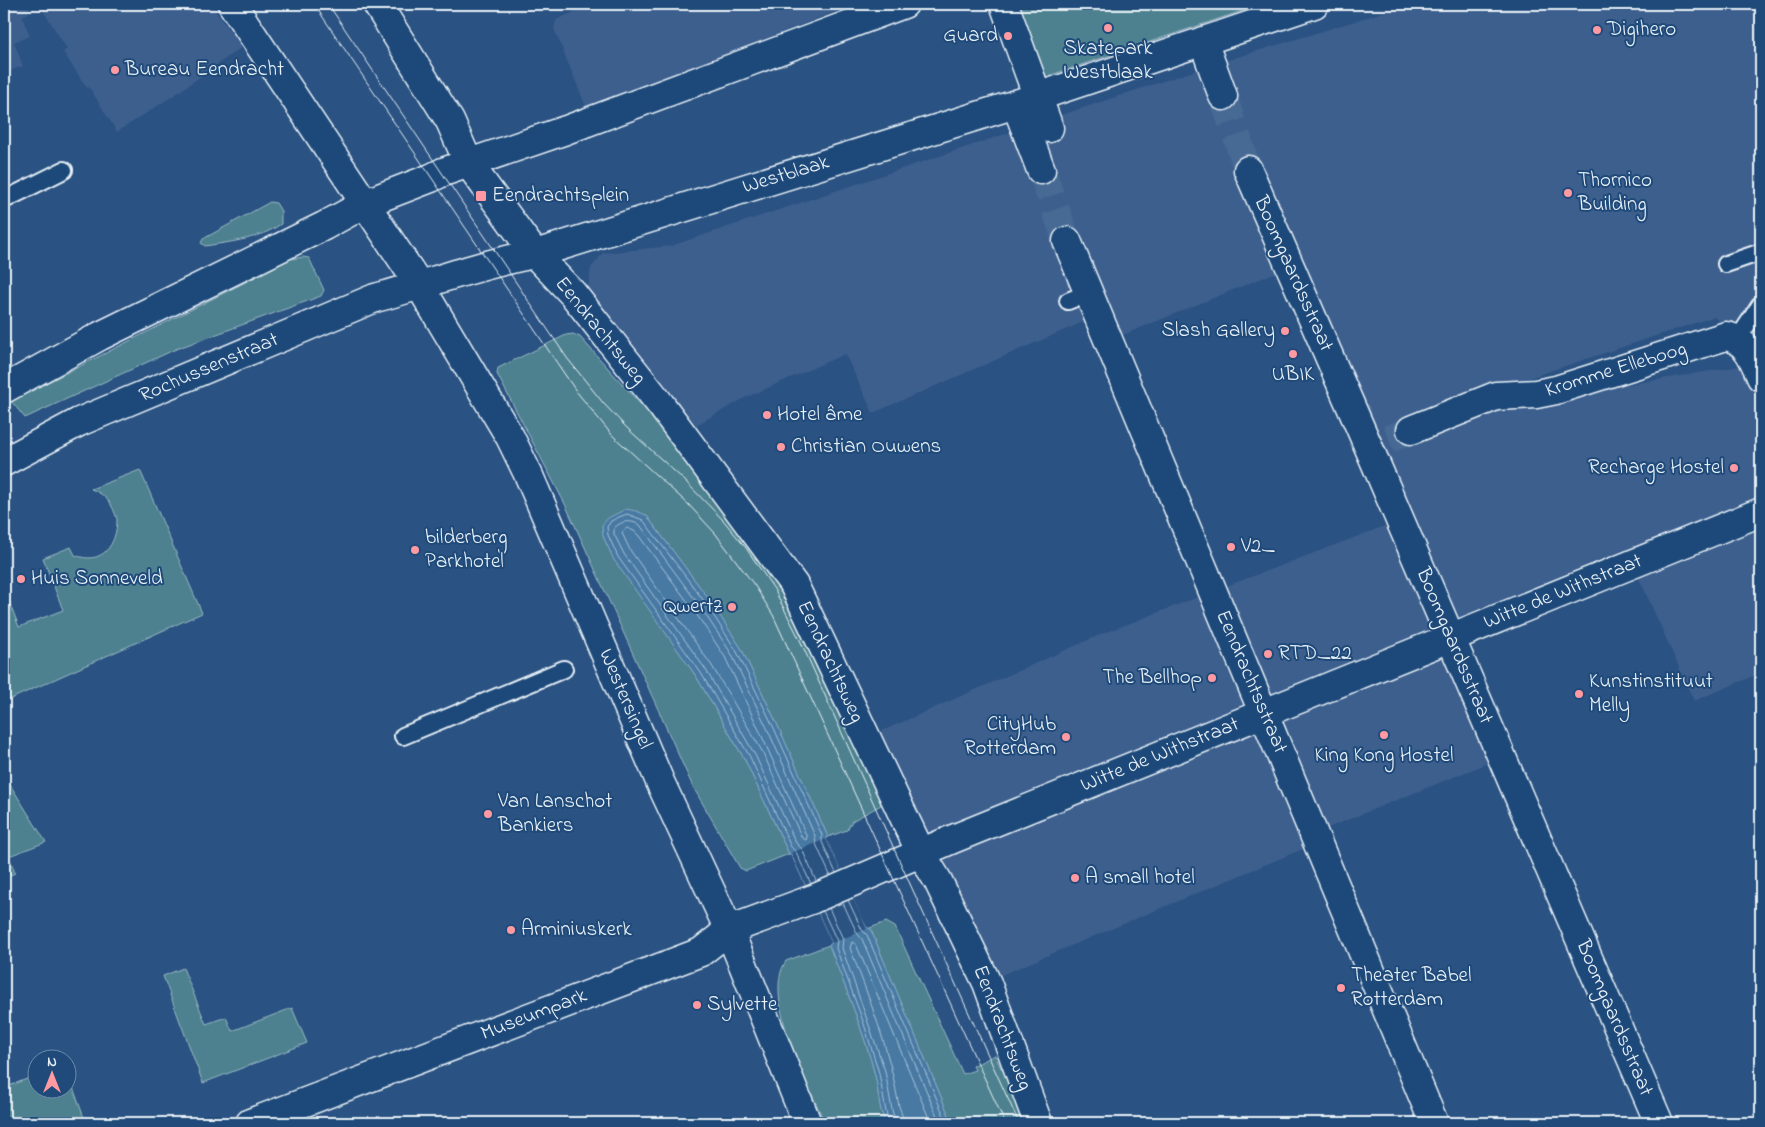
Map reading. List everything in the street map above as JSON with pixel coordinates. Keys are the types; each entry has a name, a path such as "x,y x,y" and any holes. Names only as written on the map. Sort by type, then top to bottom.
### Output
{"street":[{"path":"232,4 420,286 501,260 535,254 469,164 450,121 376,4"},
{"path":"4,389 100,336 324,226 366,203 443,172 566,130 904,4"},
{"path":"1004,4 1042,170"},
{"name":"Westblaak","path":"535,254 1027,100 1314,4"},
{"path":"1203,41 1223,96"},
{"path":"1027,100 1049,128"},
{"name":"Boomgaardsstraat","path":"1248,170 1402,431 1450,638 1659,1123"},
{"name":"Eendrachtsstraat","path":"1067,241 1078,297 1264,714 1434,1123"},
{"name":"Eendrachtsweg","path":"535,254 573,294 649,391 794,585 921,853 938,881 987,983 1038,1123"},
{"name":"Rochussenstraat","path":"4,462 79,422 375,298 420,286"},
{"name":"Westersingel","path":"420,286 510,437 529,476 661,784 729,930 807,1123"},
{"name":"Kromme Elleboog","path":"1402,431 1496,396 1536,394 1556,390 1726,336 1737,340"},
{"path":"1737,340 1747,348 1761,377"},
{"name":"Witte de Withstraat","path":"921,853 1761,512"},
{"name":"Museumpark","path":"250,1123 701,952 729,930 812,900 921,853"}],"lane":[{"path":"4,200 64,170"},
{"path":"1726,264 1761,252"},
{"path":"1737,340 1761,304"},
{"path":"403,736 564,670"}],"shaded area":[{"path":"4,4 35,4 27,9 29,13 22,16 30,36 14,42 23,66 4,73"},
{"path":"39,4 210,4 242,47 173,96 117,132 89,87 87,88 63,52 67,49"},
{"path":"591,4 854,4 587,109 554,29 556,20"},
{"path":"1410,4 1761,4 1761,315 1747,336 1713,317 1436,409 1499,406 1746,365 1761,405 1761,673 1694,701 1626,549 1452,620 1491,762 1325,829 1308,847 994,978 875,734 1104,633 1387,525 1406,512 1301,262 1123,335 1107,307 1079,324 873,413 845,354 747,397 696,425 588,288 591,268 603,253 671,246 1202,68"}],"green space":[{"name":"Skatepark Westblaak","path":"1017,4 1263,4 1048,76 1040,74"},
{"path":"270,202 276,203 281,211 281,224 273,229 235,241 205,246 201,243 203,239"},
{"path":"309,258 324,290 321,296 176,349 25,418 11,401 291,259"},
{"path":"573,334 580,337 661,427 778,582 881,796 881,805 852,821 847,830 828,837 741,648 708,598 646,515 603,536 614,559 696,676 745,760 789,854 746,871 740,868 693,787 565,504 497,374 498,368 566,335"},
{"path":"140,470 202,613 4,702 4,588 19,627 63,610 43,558 71,547 75,555 85,558 93,558 106,551 114,537 117,519 108,501 101,494 91,489"},
{"path":"4,775 46,842 9,856 15,873 4,878"},
{"path":"886,922 895,927 963,1074 975,1070 973,1066 995,1055 1001,1068 1006,1066 1027,1123 952,1123 870,928"},
{"path":"829,945 865,1042 875,1075 881,1111 886,1123 825,1123 790,1042 779,997 780,977 786,961"},
{"path":"183,968 206,1024 226,1017 232,1031 292,1008 307,1043 203,1083 163,976"},
{"path":"28,1079 28,1100 78,1100 86,1123 4,1123 4,1088"}],"water":[{"path":"626,509 646,515 708,598 741,648 828,837 826,839 861,917 867,928 870,928 952,1123 886,1123 881,1111 871,1059 829,945 832,943 791,854 789,854 745,760 696,676 614,560 603,536 602,525 608,518"}],"pier":[{"path":"826,839 867,929 832,943 791,853"}],"tunnel":[{"path":"1223,96 1248,170"},
{"path":"1041,170 1067,241"},
{"path":"1389,439 1411,430"}],"tram line":[{"path":"314,4 576,391 612,435 688,504 715,533 755,586 773,615 1005,1123"},
{"path":"328,4 567,358 604,404 627,428 684,480 724,521 746,548 774,589 800,640 1019,1123"}],"place":[{"name":"Skatepark Westblaak","path":"1108,28"},
{"name":"Digihero","path":"1597,30"},
{"name":"Guard","path":"1008,36"},
{"name":"Bureau Eendracht","path":"115,70"},
{"name":"Thornico Building","path":"1568,193"},
{"name":"Eendrachtsplein","path":"481,196"},
{"name":"Slash Gallery","path":"1285,331"},
{"name":"UBIK","path":"1293,354"},
{"name":"Hotel âme","path":"767,415"},
{"name":"Christian Ouwens","path":"781,447"},
{"name":"Recharge Hostel","path":"1734,468"},
{"name":"V2_","path":"1231,547"},
{"name":"bilderberg Parkhotel","path":"415,550"},
{"name":"Huis Sonneveld","path":"21,579"},
{"name":"Qwertz","path":"732,607"},
{"name":"RTD_22","path":"1268,654"},
{"name":"The Bellhop","path":"1212,678"},
{"name":"Kunstinstituut Melly","path":"1579,694"},
{"name":"King Kong Hostel","path":"1384,735"},
{"name":"CityHub Rotterdam","path":"1066,737"},
{"name":"Van Lanschot Bankiers","path":"488,814"},
{"name":"A small hotel","path":"1075,878"},
{"name":"Arminiuskerk","path":"511,930"},
{"name":"Theater Babel Rotterdam","path":"1341,988"},
{"name":"Sylvette","path":"697,1005"}]}
